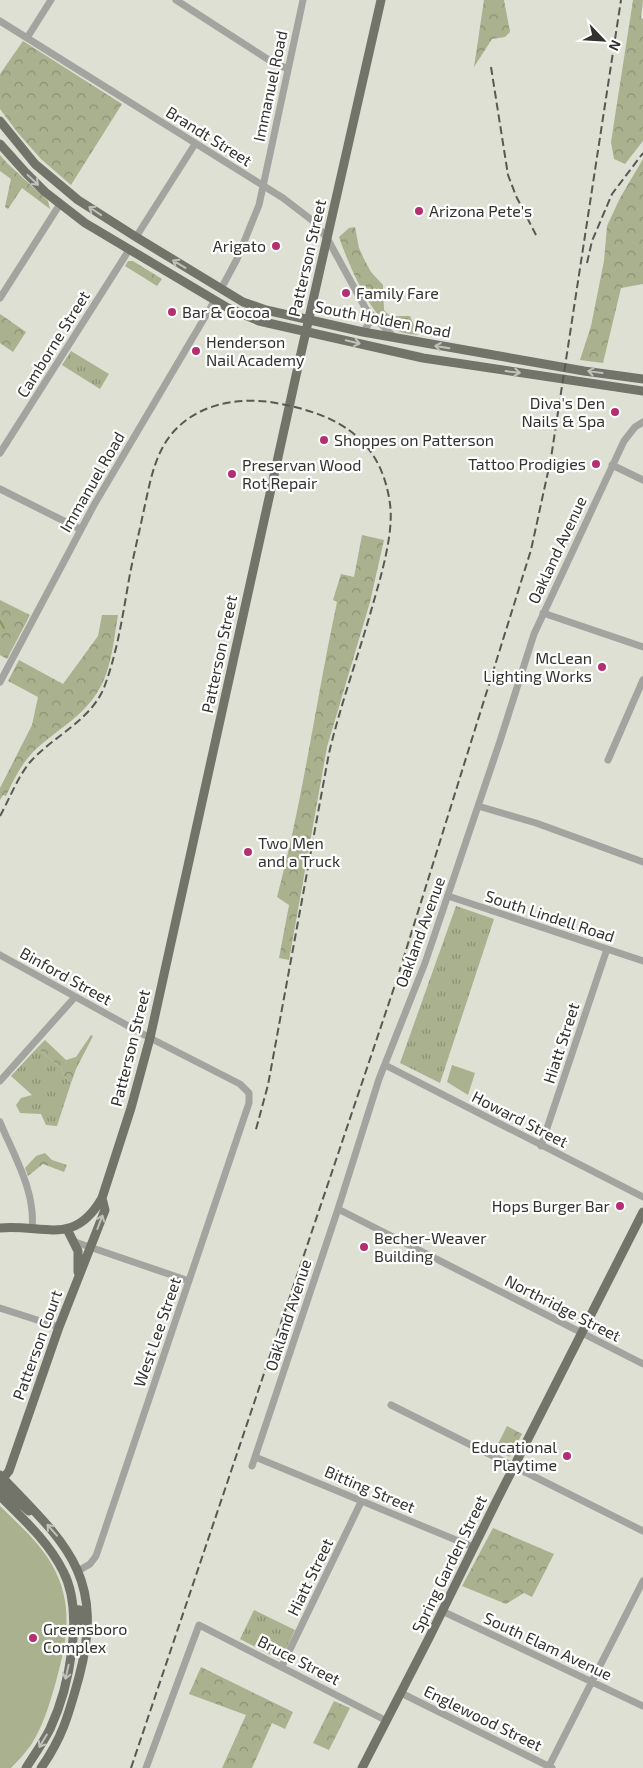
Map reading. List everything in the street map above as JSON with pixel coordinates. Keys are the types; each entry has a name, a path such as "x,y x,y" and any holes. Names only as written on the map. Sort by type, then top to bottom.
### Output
{"main road":[{"name":"Patterson Street","path":"0,1228 18,1227 50,1231 67,1229 87,1218 96,1209 102,1198 131,1108 150,1038 381,0"},
{"name":"South Holden Road","path":"0,120 29,157 47,175 78,200 243,302 266,310 363,332 643,379"},
{"name":"South Holden Road","path":"0,144 26,173 60,204 86,224 236,312 259,321 430,359 643,391"},
{"path":"215,300 221,298 243,302"},
{"name":"Patterson Court","path":"1,1478 9,1471 77,1278 105,1210 102,1198"},
{"name":"Spring Garden Street","path":"362,1768 643,1212"},
{"name":"Patterson Court","path":"67,1229 79,1257 77,1278"},
{"path":"1,1478 39,1515 67,1548 78,1571 87,1602 88,1632 85,1655 68,1719 44,1766"},
{"path":"0,1489 5,1490 25,1509 39,1515"},
{"path":"0,1496 53,1553 64,1573 73,1609 74,1637 64,1685 50,1729 26,1768"},
{"path":"42,1539 58,1551 66,1562 78,1571"},
{"path":"73,1609 80,1610 82,1624 88,1632"}],"street":[{"path":"27,38 51,0"},
{"path":"176,0 272,62 288,69"},
{"name":"Immanuel Road","path":"221,289 237,259 260,205 303,0"},
{"name":"Brandt Street","path":"0,21 306,214 327,238 367,311 396,338"},
{"path":"136,237 196,144"},
{"path":"0,298 60,204"},
{"name":"Camborne Street","path":"0,453 129,250"},
{"name":"Immanuel Road","path":"0,682 80,529 215,300"},
{"path":"363,332 370,322 367,311"},
{"name":"Oakland Avenue","path":"252,1466 385,1065 425,964 534,634 624,441 635,427 643,422"},
{"path":"612,465 643,480"},
{"path":"0,488 80,529"},
{"path":"543,613 643,647"},
{"path":"608,760 643,680"},
{"path":"478,806 536,824 643,862"},
{"name":"South Lindell Road","path":"448,896 643,961"},
{"name":"Hiatt Street","path":"541,1146 607,949"},
{"name":"Binford Street","path":"0,956 150,1038 240,1084 249,1093"},
{"path":"0,1081 75,997"},
{"name":"Howard Street","path":"385,1065 643,1197"},
{"name":"West Lee Street","path":"78,1571 90,1564 96,1556 249,1103 249,1093"},
{"path":"0,1122 28,1191 33,1211 32,1229"},
{"name":"Northridge Street","path":"338,1209 643,1364"},
{"path":"74,1242 189,1280"},
{"path":"0,1308 59,1328"},
{"path":"391,1404 643,1531"},
{"name":"Bitting Street","path":"255,1457 473,1547"},
{"name":"Hiatt Street","path":"282,1666 362,1500"},
{"path":"550,1767 591,1681 643,1581"},
{"name":"South Elam Avenue","path":"442,1611 643,1706"},
{"name":"Bruce Street","path":"146,1768 199,1625 387,1721"},
{"name":"Englewood Street","path":"401,1693 550,1767"}],"green space":[{"path":"484,0 504,0 510,32 505,37 492,39 474,67"},
{"path":"633,0 643,0 641,18 643,19 643,141 625,164 614,159 611,142"},
{"path":"23,41 122,104 71,185 41,159 0,109 0,74"},
{"path":"0,155 48,201 50,209 22,188 8,209 5,207 11,179 0,171"},
{"path":"643,159 643,284 621,288 603,363 580,360 591,326 604,261 607,226 620,198"},
{"path":"355,227 359,248 364,259 371,272 383,285 384,310 390,316 410,316 418,335 401,332 383,321 360,287 339,237 349,228"},
{"path":"128,261 133,261 162,279 157,286 125,266"},
{"path":"0,314 26,332 13,352 0,343"},
{"path":"71,351 109,374 100,389 62,365"},
{"path":"362,535 384,540 370,602 327,747 289,960 279,958 289,905 277,897 302,787 337,602 333,600 341,574 354,577"},
{"path":"0,600 30,615 7,659 0,655"},
{"path":"102,615 118,615 110,660 101,686 78,715 32,753 20,768 6,796 3,795 0,800 0,788 32,725 38,697 8,681 19,660 63,684 98,636"},
{"path":"456,906 494,919 440,1083 400,1063"},
{"path":"91,1035 93,1036 71,1083 63,1075 61,1068 37,1048 45,1040 66,1060 76,1057"},
{"path":"37,1048 61,1068 63,1075 71,1083 57,1126 46,1125 41,1114 20,1113 16,1105 21,1098 32,1095 11,1076"},
{"path":"452,1065 475,1073 468,1095 447,1082"},
{"path":"45,1153 52,1160 67,1165 64,1172 43,1164 28,1176 25,1168 36,1156"},
{"path":"507,1426 522,1434 510,1457 495,1450"},
{"name":"Greensboro Complex","path":"0,1506 21,1526 46,1555 59,1578 66,1608 63,1654 48,1708 31,1745 11,1768 0,1768"},
{"path":"493,1528 554,1554 532,1597 524,1593 506,1604 462,1586"},
{"path":"254,1610 295,1630 281,1660 240,1639"},
{"path":"201,1667 293,1712 285,1729 272,1723 252,1768 222,1768 246,1715 189,1694"},
{"path":"334,1701 350,1708 329,1750 313,1743"}],"waterway":[{"path":"0,621 4,628"}],"railway":[{"path":"131,1768 397,979 531,550 551,458 621,0"},
{"path":"491,67 508,175 516,196 536,235"},
{"path":"587,263 592,241 612,194 643,153"},
{"path":"0,816 26,767 92,708 105,685 119,636 131,567 152,473 164,445 180,425 192,416 218,405 232,402 262,401 318,414 352,432 366,446 377,462 385,481 390,504 390,528 383,568 329,753 268,1085 255,1133"}],"place":[{"name":"Arizona Pete's","path":"419,211"},
{"name":"Arigato","path":"276,246"},
{"name":"Family Fare","path":"346,293"},
{"name":"Bar & Cocoa","path":"172,312"},
{"name":"Henderson Nail Academy","path":"196,351"},
{"name":"Diva's Den Nails & Spa","path":"615,412"},
{"name":"Shoppes on Patterson","path":"324,440"},
{"name":"Tattoo Prodigies","path":"596,464"},
{"name":"Preservan Wood Rot Repair","path":"232,474"},
{"name":"McLean Lighting Works","path":"602,667"},
{"name":"Two Men and a Truck","path":"248,852"},
{"name":"Hops Burger Bar","path":"620,1206"},
{"name":"Becher-Weaver Building","path":"364,1247"},
{"name":"Educational Playtime","path":"567,1456"},
{"name":"Greensboro Complex","path":"33,1638"}]}
